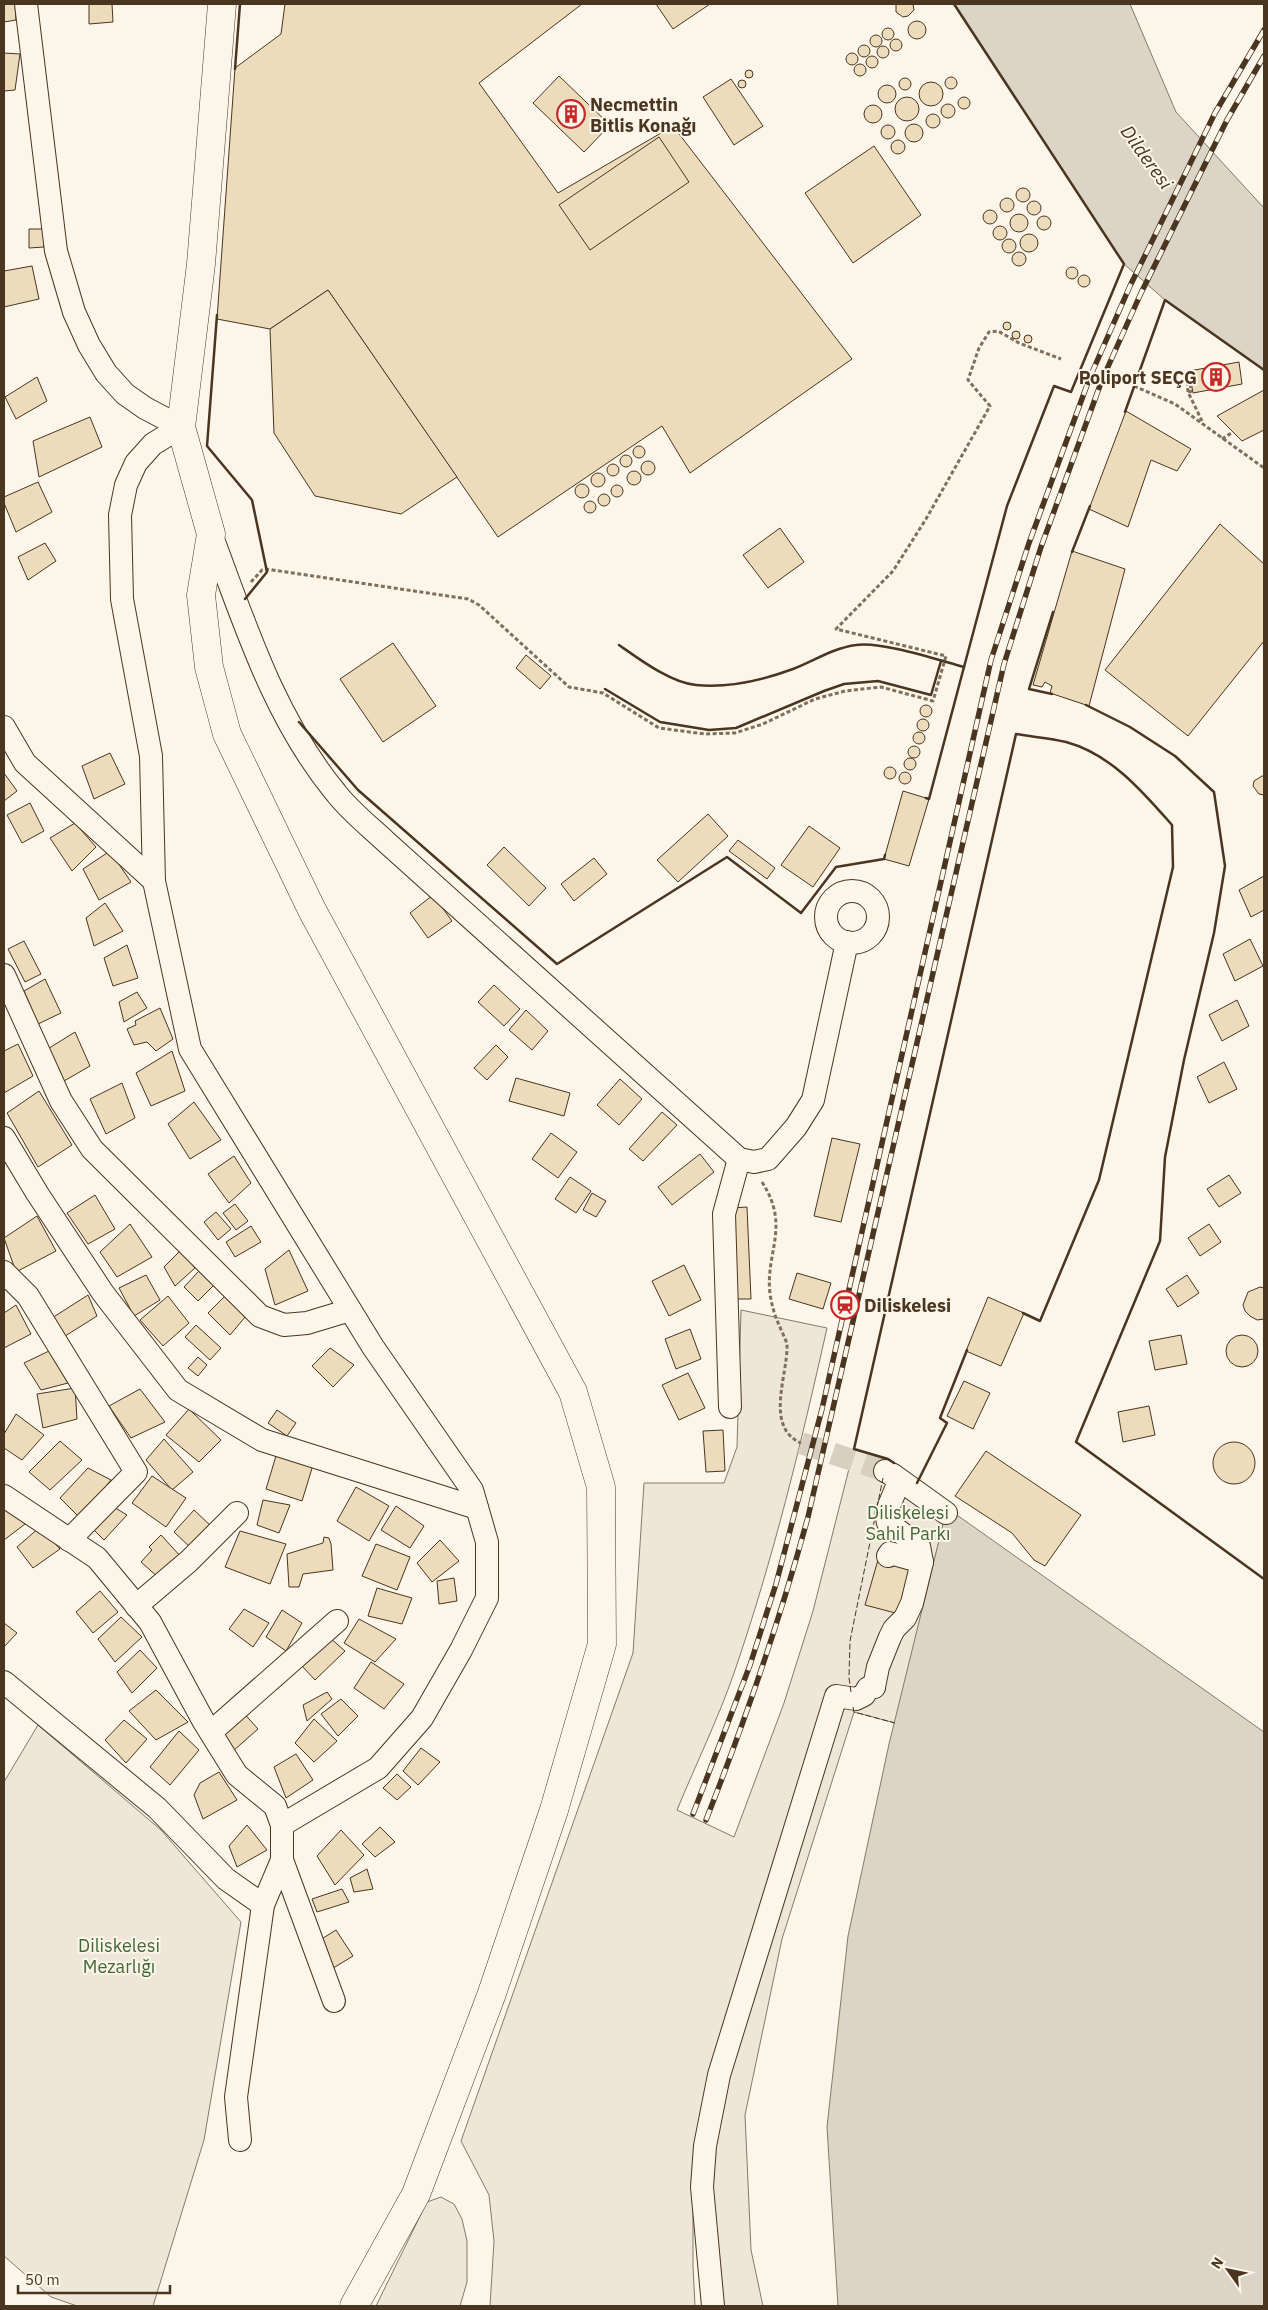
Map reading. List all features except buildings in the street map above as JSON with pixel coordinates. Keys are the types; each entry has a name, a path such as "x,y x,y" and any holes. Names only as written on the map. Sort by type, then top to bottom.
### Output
{"main road":[{"path":"222,4 201,264 181,427 211,534 201,595 209,667 227,734 312,910 574,1392 601,1487 602,1644 554,1810 490,1996 416,2194 354,2306"}],"street":[{"path":"26,4 56,251 74,312 89,345 106,373 125,394 144,408 181,427"},
{"path":"181,427 153,444 136,463 126,484 120,515 122,599 151,756 154,881 190,1049 373,1347 472,1490 487,1542 486,1598 461,1650 422,1718 378,1768 282,1825"},
{"path":"211,534 264,673 292,731 336,794 385,841 739,1159 754,1162 768,1159 796,1127 813,1100 847,942"},
{"path":"4,727 25,763 154,881"},
{"path":"4,974 61,1101 92,1149 260,1316 284,1325 306,1324 350,1310"},
{"path":"4,1138 37,1193 104,1293 178,1390 262,1440 477,1508"},
{"path":"730,1407 724,1214 739,1159"},
{"path":"4,1272 28,1296 136,1472 69,1540"},
{"path":"714,2306 702,2187 705,2146 719,2075 836,1696 852,1700 869,1691 892,1621 908,1612 922,1562 918,1546 911,1532 888,1523 886,1519 886,1513 898,1489 889,1473 946,1513"},
{"path":"4,1496 97,1558 150,1622 237,1775 275,1806 282,1825 282,1860 334,2001"},
{"path":"136,1606 189,1561 237,1514"},
{"path":"888,1556 890,1553 922,1562"},
{"path":"211,1732 337,1622"},
{"path":"4,1682 157,1808 226,1879 263,1905"},
{"path":"240,2140 236,2097 263,1905 282,1860"}],"path":[{"path":"236,599 262,570 266,569 468,599 479,605 569,687 603,693 659,728 705,734 735,733 763,724 815,699 845,691 881,687 933,701 946,656 836,629 893,570 926,519 990,406 968,380 979,348 990,332 998,331 1019,343 1061,359"},
{"path":"1134,386 1174,404 1202,422 1222,440 1264,468"},
{"path":"1191,390 1202,422"},
{"path":"1222,440 1233,432"},
{"path":"739,1159 760,1178 772,1204 777,1238 769,1280 770,1294 774,1311 787,1342 780,1405 781,1419 788,1436 801,1443"}],"green space":[{"name":"Diliskelesi Sahil Parkı","path":"741,1310 827,1328 785,1502 748,1630 721,1707 677,1810 734,1837 784,1703 813,1611 854,1449 888,1459 947,1508 895,1723 854,1712 782,1939 745,2115 751,2250 763,2306 715,2306 710,2144 834,1691 693,2168 695,2306 490,2306 494,2241 489,2195 461,2141 633,1653 644,1483 724,1483 737,1447"},
{"name":"Diliskelesi Mezarlığı","path":"38,1725 161,1830 241,1922 204,2140 153,2306 77,2306 51,2297 4,2256 4,1782"},
{"path":"441,2197 454,2204 462,2219 467,2241 467,2282 460,2306 376,2306 427,2202"}],"water":[{"name":"Dilderesi","path":"954,4 1130,4 1176,112 1264,208 1264,370 1165,300 1124,264"},
{"path":"947,1508 1264,1732 1264,2306 838,2306 827,2127 848,1936 889,1744"}],"tunnel":[{"path":"801,1443 885,1471"}],"railway":[{"path":"693,1814 750,1665 776,1584 822,1409 991,660 1029,543 1090,377 1130,286 1215,113 1264,30"},
{"path":"706,1820 761,1670 786,1594 808,1517 1004,664 1041,547 1102,380 1141,293 1227,120 1264,56"}],"fence":[{"path":"851,1692 849,1678 850,1641 883,1478"},
{"path":"853,1707 854,1712 895,1723"}],"wall":[{"path":"235,69 240,4"},
{"path":"954,4 1124,264 1071,392 1054,386 1007,506 964,667"},
{"path":"1125,412 1165,300 1264,370"},
{"path":"217,315 207,446 252,500 267,572 245,599"},
{"path":"1072,552 1090,506"},
{"path":"1052,694 1029,689 1053,612"},
{"path":"619,645 676,680 708,686 770,677 839,649 856,645 894,648 964,667 929,799 926,798"},
{"path":"605,689 660,722 709,730 736,728 844,684 878,681 931,695 941,661"},
{"path":"1086,705 1130,727 1175,756 1214,792 1225,866 1214,933 1184,1060 1165,1157 1160,1241 1076,1442 1264,1579"},
{"path":"299,722 358,790 557,964 727,857 801,913 836,867 884,859 885,855"},
{"path":"894,1463 888,1459 854,1449 1016,734 1066,742 1082,748 1112,765 1138,787 1172,825 1173,867 1099,1180 1040,1321 1023,1313"},
{"path":"917,1483 947,1423 940,1418 967,1350"}],"place":[{"name":"Necmettin Bitlis Konağı","path":"571,114"},
{"name":"Poliport SEÇG","path":"1216,377"},
{"name":"Diliskelesi","path":"845,1305"}]}
